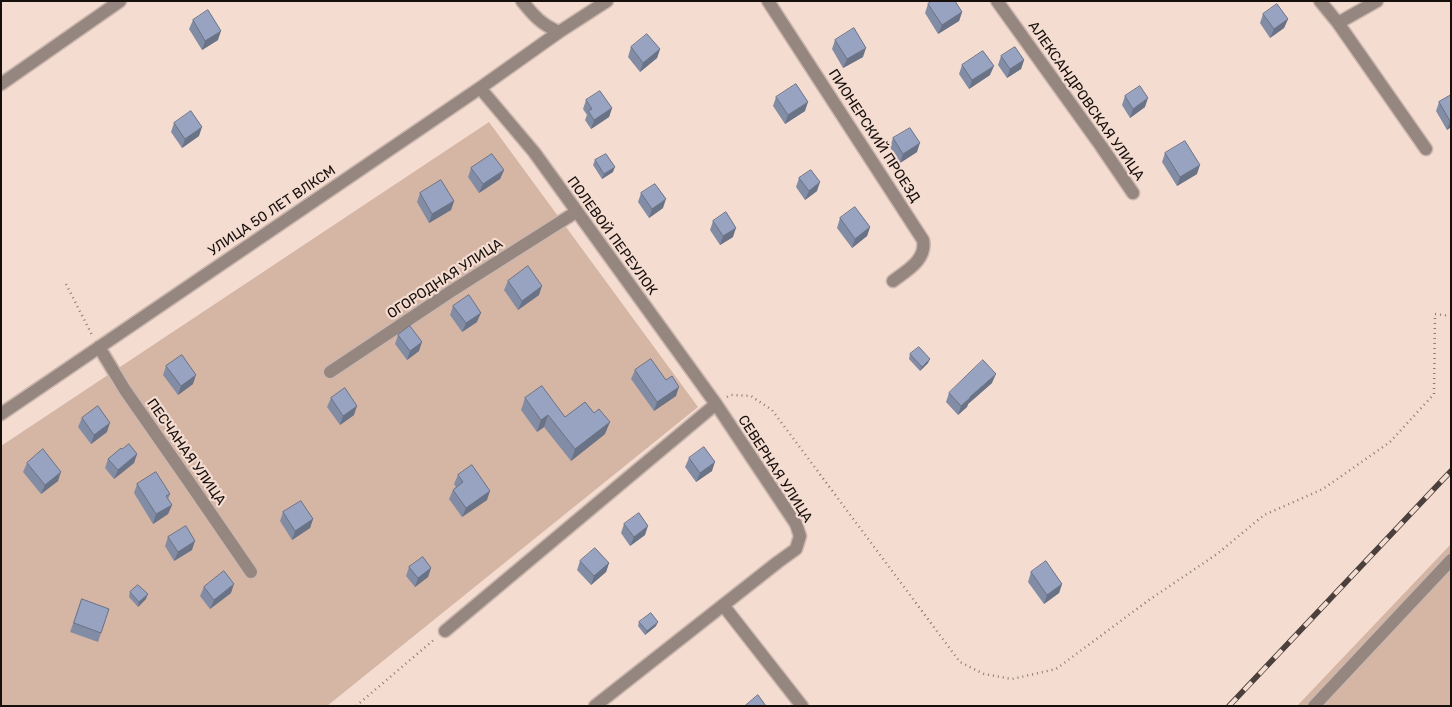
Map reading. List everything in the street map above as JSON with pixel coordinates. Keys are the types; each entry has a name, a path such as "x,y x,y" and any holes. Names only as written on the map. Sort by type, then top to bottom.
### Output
{"street":[{"path":"1,84 120,1"},
{"path":"522,1 535,18 546,27 559,32"},
{"name":"УЛИЦА 50 ЛЕТ ВЛКСМ","path":"1,414 606,1"},
{"name":"ПИОНЕРСКИЙ ПРОЕЗД","path":"768,1 923,240 925,247 923,254 893,282"},
{"name":"АЛЕКСАНДРОВСКАЯ УЛИЦА","path":"997,1 1096,138 1133,193"},
{"path":"1320,1 1338,23 1426,150"},
{"path":"1338,23 1377,1"},
{"name":"ПОЛЕВОЙ ПЕРЕУЛОК","path":"480,88 534,152 716,404"},
{"name":"ОГОРОДНАЯ УЛИЦА","path":"330,372 450,292 576,212"},
{"name":"ПЕСЧАНАЯ УЛИЦА","path":"98,347 125,390 251,572"},
{"path":"445,631 716,404"},
{"name":"СЕВЕРНАЯ УЛИЦА","path":"595,706 796,550 800,536 796,524 716,404"},
{"path":"1314,706 1451,560"},
{"path":"723,605 802,706"}],"path":[{"path":"66,284 98,347"},
{"path":"716,404 731,395 751,396 772,410 960,662 984,674 1012,679 1056,669 1149,600 1217,554 1264,515 1323,489 1390,442 1434,394 1435,314 1451,316"},
{"path":"356,706 445,631"}],"shaded area":[{"path":"489,122 698,407 327,706 1,706 1,446"},
{"path":"1451,544 1451,706 1297,706"}],"building":[{"path":"932,1 955,1 962,12 942,25 928,4"},
{"path":"1277,4 1288,19 1274,29 1263,14"},
{"path":"208,10 221,31 205,41 193,20"},
{"path":"854,28 866,48 847,59 835,40"},
{"path":"647,34 660,49 643,63 631,47"},
{"path":"1015,47 1024,60 1010,69 1001,56"},
{"path":"983,51 994,66 972,80 962,65"},
{"path":"796,84 808,102 788,115 776,97"},
{"path":"1140,86 1148,98 1133,109 1125,96"},
{"path":"600,91 612,108 594,120 588,111 592,109 586,100"},
{"path":"1451,95 1451,120 1450,121 1439,102"},
{"path":"191,111 202,127 185,139 174,123"},
{"path":"910,128 920,143 903,154 893,138"},
{"path":"1185,141 1200,165 1180,177 1165,153"},
{"path":"492,154 504,170 483,184 471,168"},
{"path":"606,154 615,167 604,174 595,160"},
{"path":"811,170 820,182 809,191 799,178"},
{"path":"441,180 454,201 432,214 420,193"},
{"path":"655,184 666,199 652,209 641,193"},
{"path":"855,207 870,227 855,239 840,218"},
{"path":"726,212 736,228 723,236 713,221"},
{"path":"528,266 542,286 522,301 508,281"},
{"path":"469,295 481,313 466,323 453,306"},
{"path":"410,326 422,342 410,351 398,335"},
{"path":"919,347 930,359 922,367 910,354"},
{"path":"182,355 196,375 181,386 166,366"},
{"path":"651,359 666,380 672,376 679,387 657,402 635,370"},
{"path":"983,360 996,374 961,406 949,393"},
{"path":"542,386 565,417 585,402 594,413 599,409 610,422 575,449 548,415 541,420 525,398"},
{"path":"345,388 357,406 343,416 331,398"},
{"path":"98,406 110,423 94,435 82,418"},
{"path":"129,444 137,454 118,470 108,459"},
{"path":"704,447 715,462 700,473 689,458"},
{"path":"43,449 61,472 45,485 27,463"},
{"path":"472,465 490,491 466,508 453,490 463,482 458,475"},
{"path":"156,472 170,494 166,496 172,505 156,514 137,484"},
{"path":"301,501 313,519 295,531 283,512"},
{"path":"639,513 648,526 634,537 624,524"},
{"path":"186,526 195,541 178,552 168,537"},
{"path":"595,548 609,563 594,576 580,561"},
{"path":"423,557 431,568 418,578 409,567"},
{"path":"1046,561 1062,584 1047,595 1031,572"},
{"path":"224,571 234,584 214,600 204,587"},
{"path":"138,585 148,594 139,602 130,592"},
{"path":"82,599 109,609 101,633 74,623"},
{"path":"651,613 658,622 647,631 639,622"},
{"path":"758,695 766,706 745,706"}],"railway":[{"path":"1229,706 1451,471"}]}
